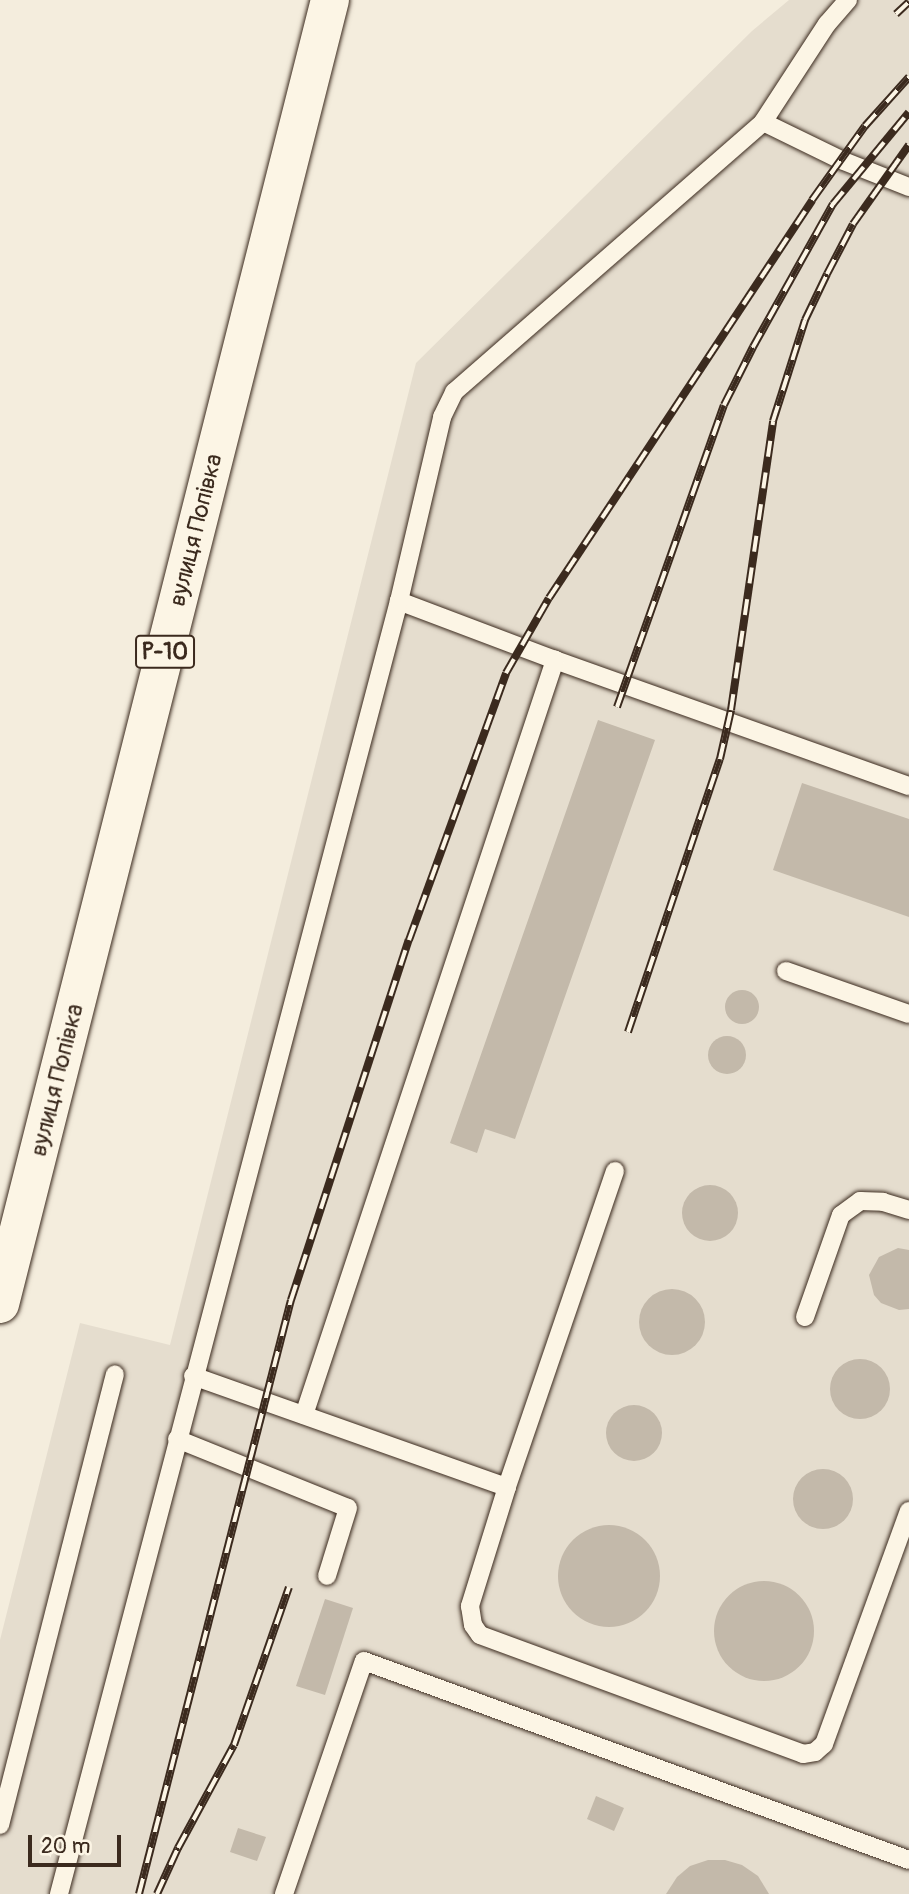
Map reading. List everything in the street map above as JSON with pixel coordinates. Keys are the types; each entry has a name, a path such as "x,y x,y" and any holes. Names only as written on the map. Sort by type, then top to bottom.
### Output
{"main road":[{"name":"вулиця Попівка","path":"0,1304 330,0"}],"lane":[{"path":"59,1894 193,1376 399,601 442,417 454,392 763,122 827,24 848,0"},
{"path":"763,122 841,160 909,187"},
{"path":"399,601 555,660 909,786"},
{"path":"304,1415 555,660"},
{"path":"786,971 909,1014"},
{"path":"615,1171 507,1487 470,1606 473,1625 480,1635 803,1754 815,1752 824,1744 909,1511"},
{"path":"806,1317 841,1215 860,1201 883,1202 909,1210"},
{"path":"0,1825 115,1374"},
{"path":"193,1376 507,1487"},
{"path":"177,1439 348,1508 327,1576"},
{"path":"284,1894 364,1661 909,1860"}],"shaded area":[{"path":"789,0 909,0 909,1894 0,1894 0,1640 80,1323 170,1345 416,363 752,31"}],"building":[{"path":"598,720 655,740 515,1139 485,1129 477,1153 450,1143"},
{"path":"802,783 909,819 909,917 773,870"},
{"path":"742,990 754,995 759,1007 754,1019 742,1024 730,1019 725,1007 730,995"},
{"path":"727,1036 741,1041 746,1055 741,1069 727,1074 713,1069 708,1055 713,1041"},
{"path":"710,1185 721,1187 730,1193 736,1202 736,1224 730,1233 721,1239 710,1241 699,1239 690,1233 684,1224 682,1213 684,1202 690,1193 699,1187"},
{"path":"898,1248 909,1250 909,1309 899,1310 881,1303 874,1295 869,1275 879,1257"},
{"path":"672,1289 685,1292 695,1299 702,1309 705,1322 702,1335 695,1345 685,1352 672,1355 659,1352 649,1345 642,1335 639,1322 642,1309 649,1299 659,1292"},
{"path":"854,1359 866,1359 885,1372 890,1389 888,1401 877,1414 866,1419 854,1419 835,1406 830,1395 830,1383 843,1364"},
{"path":"628,1405 640,1405 650,1409 658,1417 662,1433 658,1449 650,1457 640,1461 628,1461 618,1457 610,1449 606,1439 606,1427 610,1417 618,1409"},
{"path":"817,1469 829,1469 848,1482 853,1499 851,1511 840,1524 829,1529 817,1529 798,1516 793,1505 793,1493 806,1474"},
{"path":"609,1525 629,1529 645,1540 656,1556 660,1576 656,1596 645,1612 629,1623 609,1627 589,1623 573,1612 562,1596 558,1576 562,1556 573,1540 589,1529"},
{"path":"764,1581 783,1584 800,1595 811,1612 814,1631 811,1650 800,1667 783,1678 764,1681 745,1678 728,1667 717,1650 714,1631 717,1612 728,1595 745,1584"},
{"path":"325,1599 353,1608 325,1695 296,1686"},
{"path":"596,1796 624,1808 614,1831 587,1819"},
{"path":"238,1828 266,1837 257,1861 230,1852"},
{"path":"708,1860 725,1860 742,1865 758,1876 769,1894 666,1894 677,1877 690,1866"}],"railway":[{"path":"896,14 909,2"},
{"path":"139,1894 291,1300 409,940 506,673 549,598 812,200 865,126 909,77"},
{"path":"617,707 724,405 753,347 833,204 909,112"},
{"path":"628,1032 720,759 731,710 773,421 805,320 827,274 853,224 909,145"},
{"path":"157,1894 178,1848 234,1745 289,1587"}]}
